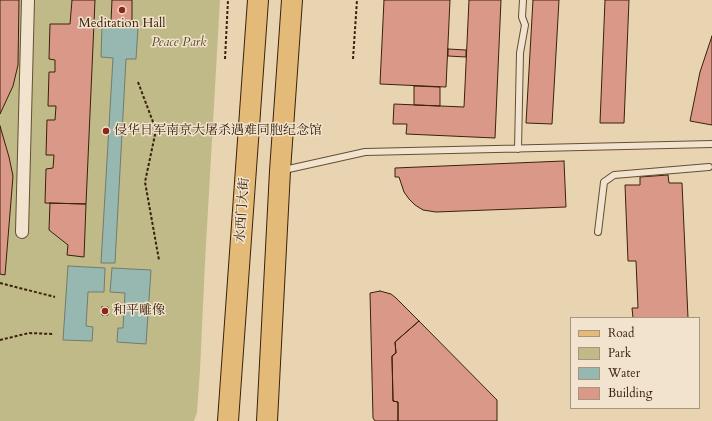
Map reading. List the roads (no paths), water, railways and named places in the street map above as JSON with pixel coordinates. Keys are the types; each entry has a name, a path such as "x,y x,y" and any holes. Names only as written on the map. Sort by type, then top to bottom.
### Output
{"main road":[{"name":"水西门大街","path":"227,418 258,0"},
{"path":"267,421 280,171 292,0"},
{"path":"268,401 276,421"}],"street":[{"path":"22,232 28,0"}],"lane":[{"path":"518,149 520,53 524,25 522,17 523,0"},
{"path":"280,171 366,152 712,144"},
{"path":"598,232 604,182 614,175 709,167"}],"water":[{"path":"102,26 138,28 136,59 126,59 115,263 101,263 113,58 101,57"},
{"path":"68,266 105,268 104,292 88,292 86,326 93,327 92,341 63,340"},
{"path":"112,268 151,270 146,344 117,342 118,328 123,328 125,293 110,292"}],"place":[{"name":"Meditation Hall","path":"122,10"},
{"name":"侵华日军南京大屠杀遇难同胞纪念馆","path":"106,131"},
{"name":"和平雕像","path":"105,311"}],"park label":[{"name":"Peace Park","path":"179,43"}]}
